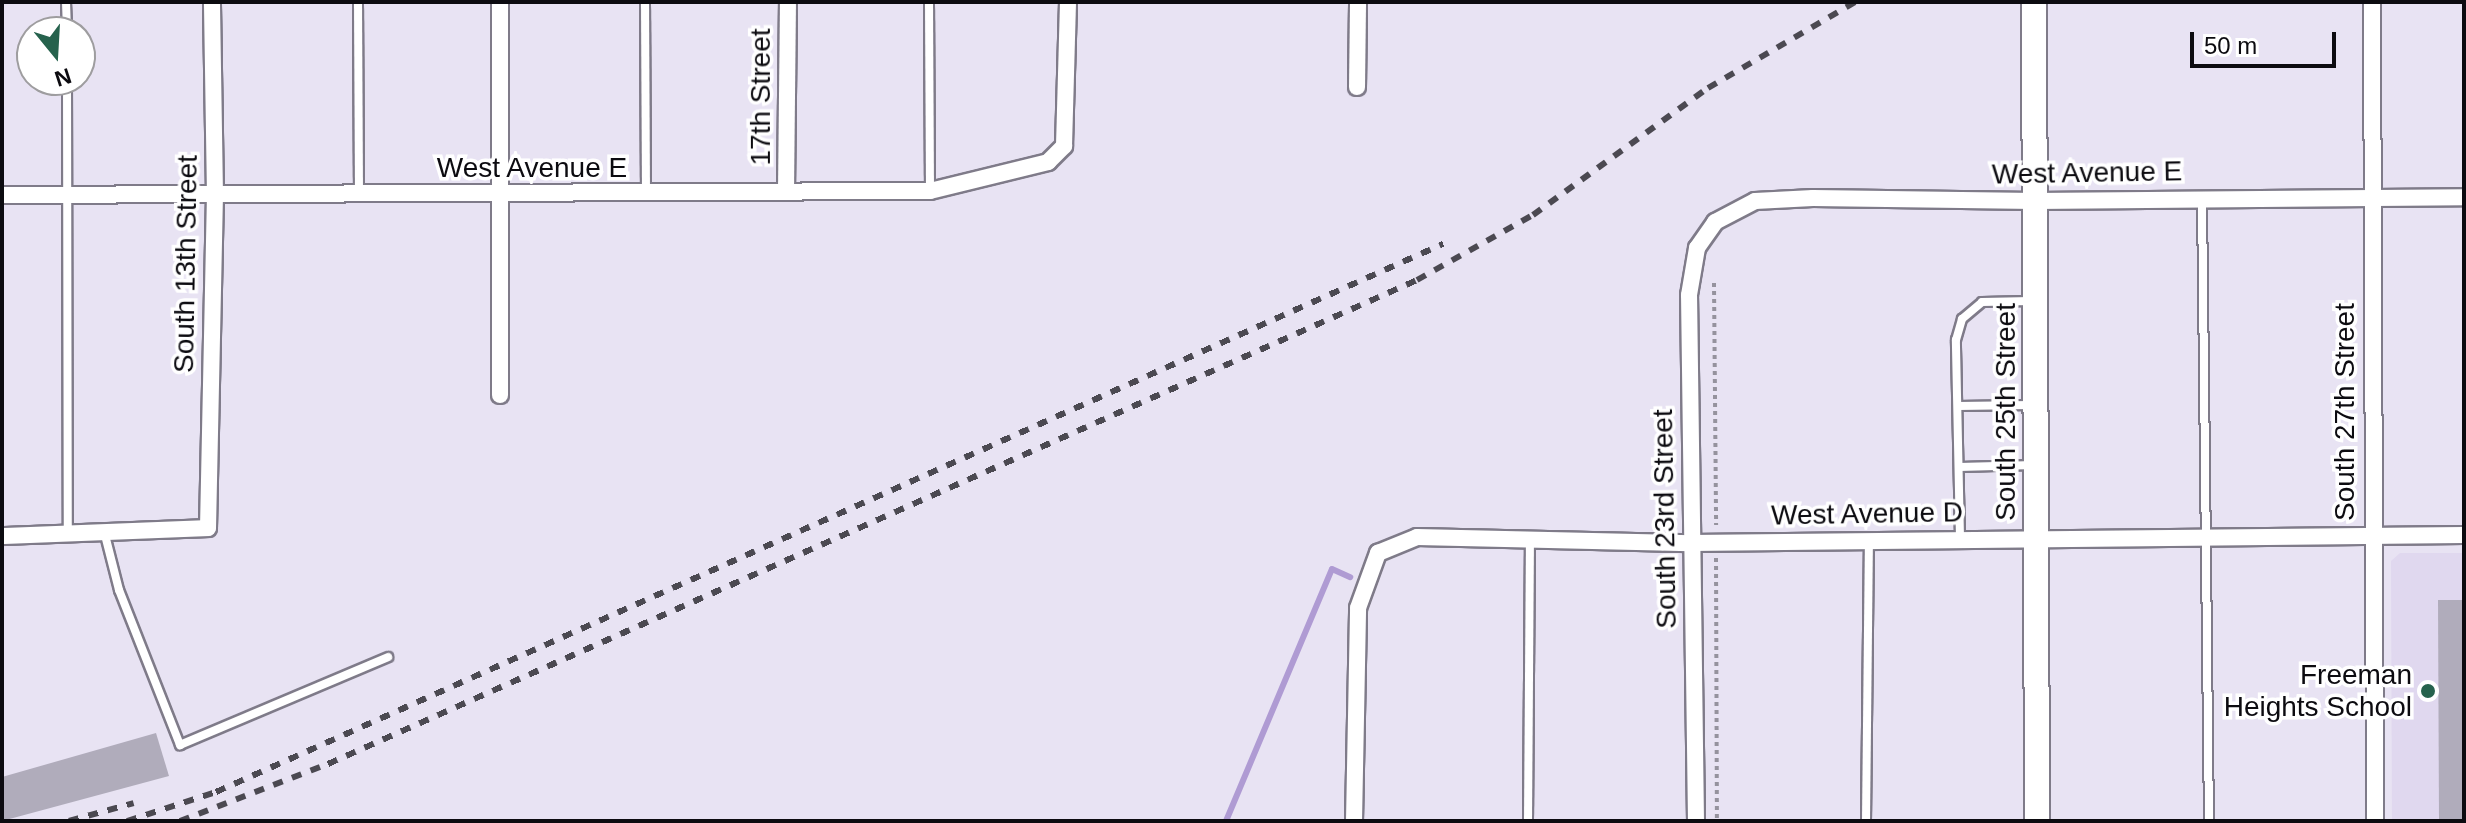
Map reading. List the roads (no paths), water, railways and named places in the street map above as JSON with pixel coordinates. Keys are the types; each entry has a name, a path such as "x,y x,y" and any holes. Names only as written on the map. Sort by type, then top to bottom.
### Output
{"street":[{"name":"South 13th Street","path":"105,535 208,528 215,196 212,2"},
{"path":"500,2 500,395"},
{"name":"17th Street","path":"786,192 788,2"},
{"name":"West Avenue E","path":"2,195 359,196 930,191 1057,155 1064,146 1068,2"},
{"path":"1357,87 1358,2"},
{"name":"South 25th Street","path":"2034,2 2037,821"},
{"name":"South 27th Street","path":"2372,2 2371,534 2375,821"},
{"name":"West Avenue E","path":"1715,222 1755,201 2035,201 2371,195 2464,197"},
{"name":"South 23rd Street","path":"1696,821 1689,295 1697,248 1715,222"},
{"path":"2,536 105,535"},
{"name":"West Avenue D","path":"1354,821 1358,608 1378,553 1417,537 1691,543 2036,536 2464,535"}],"lane":[{"path":"358,2 359,196"},
{"path":"645,2 646,194"},
{"path":"929,2 930,191"},
{"path":"67,96 68,536"},
{"path":"2202,198 2209,821"},
{"path":"1960,538 1956,340 1962,319 1982,302 2035,300"},
{"path":"1958,406 2036,405"},
{"path":"1959,467 2036,465"},
{"path":"105,535 119,590 180,745 388,657"},
{"path":"1528,821 1530,539"},
{"path":"1866,821 1869,540"}],"waterway":[{"path":"1226,821 1332,569 1350,577"}],"railway":[{"path":"180,821 328,764 1417,280 1533,215 1708,88 1855,2"},
{"path":"127,821 216,792 1443,244"},
{"path":"69,821 134,803"}],"place":[{"name":"Freeman Heights School","path":"2428,691"}]}
